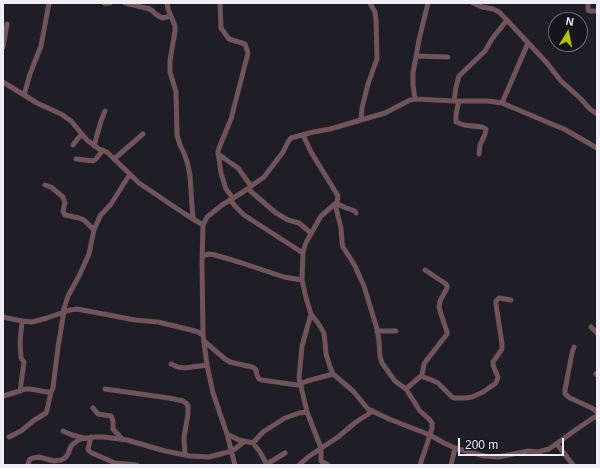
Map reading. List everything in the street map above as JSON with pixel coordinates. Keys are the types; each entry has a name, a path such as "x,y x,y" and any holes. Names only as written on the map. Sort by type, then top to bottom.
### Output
{"street":[{"path":"24,95 30,74 41,46 49,3"},
{"path":"104,3 110,3"},
{"path":"127,3 150,9 162,18 171,16"},
{"path":"167,3 175,26 170,72 176,92 176,123 178,139 190,176 193,218"},
{"path":"220,3 221,28 230,39 246,44 248,53 231,119 218,148 221,173 226,189 236,208 244,215 303,253"},
{"path":"361,120 362,108 368,84 377,59 376,19 375,12 370,3"},
{"path":"415,99 413,73 428,3"},
{"path":"473,3 499,12 547,63 561,81 597,114"},
{"path":"588,4 589,10 597,12"},
{"path":"479,154 480,145 486,129 482,127 464,126 456,122 456,87 459,76 485,51 507,20"},
{"path":"3,47 7,24"},
{"path":"502,103 528,43"},
{"path":"416,56 448,57"},
{"path":"3,82 67,118 75,124 82,135 94,146 107,152 145,188 203,225"},
{"path":"235,465 207,365 203,334 203,225 207,217 224,203 264,177 283,152 291,138 330,129 385,113 396,109 410,100 415,99 487,101 502,103 564,129 597,147"},
{"path":"94,146 105,111"},
{"path":"114,159 143,134"},
{"path":"73,145 82,135"},
{"path":"303,135 311,152 338,196 336,213 341,228 343,247 354,264 364,286 377,331 382,363 395,382 406,389 420,411 432,423 432,428 420,465"},
{"path":"76,159 93,161 103,150"},
{"path":"218,154 238,168 250,187 276,213 288,220 299,223 311,232"},
{"path":"9,437 21,431 46,413 51,392 54,388 58,347 68,296 89,254 94,230 100,216 111,204 130,174"},
{"path":"45,185 51,187 63,197 65,203 63,211 65,215 84,220 94,230"},
{"path":"336,203 355,211 356,213"},
{"path":"336,203 321,216 305,245 303,253 302,280 311,314 324,333 326,354 333,374 354,391 364,405 389,419 430,435 455,448 484,456 499,457 528,451 538,452 549,449 597,416"},
{"path":"202,256 210,254 215,255 302,280"},
{"path":"406,389 421,376 423,373 424,364 446,336 447,332 439,307 440,300 447,286 425,270"},
{"path":"421,376 438,383 454,398 472,397 483,392 496,383 498,377 493,362 502,349 496,301 499,298 511,300"},
{"path":"3,317 32,322 77,309 135,320 158,322 203,334"},
{"path":"311,314 302,346 299,378 308,412 321,448 321,461"},
{"path":"20,391 24,362 20,352 22,321"},
{"path":"591,327 597,333"},
{"path":"377,331 396,331"},
{"path":"204,342 230,362 254,368 257,376 262,380 300,384 333,374"},
{"path":"574,348 565,394 597,412"},
{"path":"171,364 185,368 207,365"},
{"path":"104,388 169,398 186,403 188,406 188,414 184,437 185,455"},
{"path":"3,396 26,389 51,392"},
{"path":"93,408 98,414 112,417 113,429 122,439"},
{"path":"299,465 373,411"},
{"path":"253,443 263,432 285,418 299,413 308,412"},
{"path":"104,436 113,429"},
{"path":"63,432 72,436 88,438"},
{"path":"227,434 244,442 253,443 267,465 285,453"},
{"path":"28,465 30,459 39,457 54,461 61,460 68,454 72,444 80,439 104,436 137,442 165,451 196,457 209,457 232,451 244,442"},
{"path":"88,438 88,449 92,453 115,463 138,465"},
{"path":"557,444 573,465"},
{"path":"451,465 455,448"},
{"path":"311,455 317,456 321,461 328,465"},
{"path":"61,460 67,465"}]}
